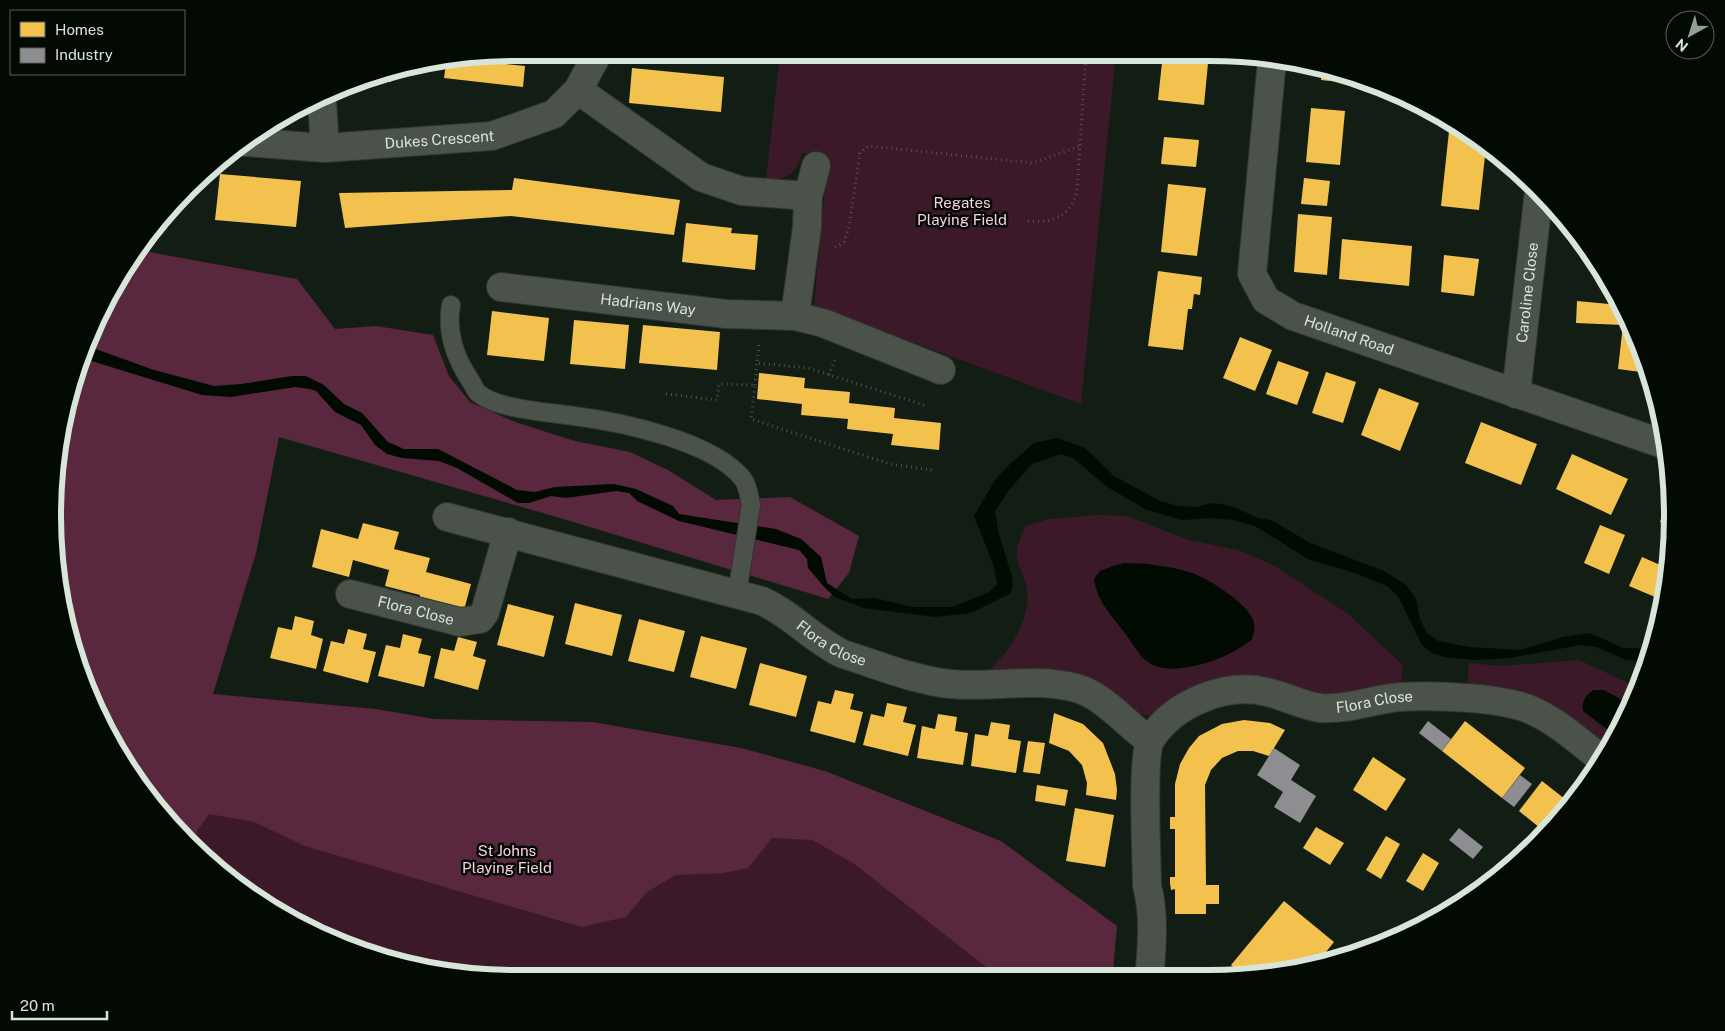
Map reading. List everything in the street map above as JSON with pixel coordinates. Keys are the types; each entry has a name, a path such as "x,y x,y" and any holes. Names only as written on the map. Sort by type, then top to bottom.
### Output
{"street":[{"name":"Dukes Crescent","path":"256,143 325,148 492,136 554,114 578,90 594,61"},
{"name":"Holland Road","path":"1271,65 1252,274 1266,300 1293,316 1658,442"},
{"path":"578,90 702,176 742,191 808,196"},
{"path":"322,105 325,148"},
{"path":"795,316 808,196 816,166"},
{"name":"Caroline Close","path":"1516,394 1538,201"},
{"name":"Hadrians Way","path":"501,287 726,314 795,316 823,323 940,370"},
{"name":"Flora Close","path":"447,517 737,594 780,609 830,648 843,654 931,680 974,685 1045,683 1076,688 1095,696 1130,726 1150,740 1169,720 1191,705 1223,691 1252,689 1319,708 1366,704 1398,697 1509,703 1530,709 1551,720 1595,755"},
{"name":"Flora Close","path":"350,594 460,622 480,619 485,612 508,532"},
{"path":"1150,740 1146,762 1148,886 1152,903 1150,970"}],"lane":[{"path":"451,305 449,331 458,360 478,393 499,402 534,411 619,422 672,438 718,458 743,480 749,493 750,505 737,594"}],"path":[{"path":"1028,221 1045,222 1059,217 1075,200 1078,191 1085,61"},
{"path":"804,246 828,248 838,246 844,242 849,227 860,154 868,146 1033,163 1080,146"},
{"path":"762,315 752,419 890,464 932,470"},
{"path":"757,363 808,368 927,406"},
{"path":"666,394 717,400 719,384 755,385"}],"green space":[{"name":"Regates Playing Field","path":"779,61 1115,61 1081,404 814,306 828,157 802,153 797,166 790,174 780,179 766,179"},
{"path":"146,251 297,279 335,329 376,326 433,335 449,376 470,402 515,422 575,441 630,452 668,470 716,500 790,497 859,536 849,573 828,599 560,518 279,437 256,553 213,694 376,709 434,719 593,722 741,748 825,771 1001,841 1117,926 1113,969 990,970 853,863 812,840 772,838 748,868 724,873 676,875 647,892 626,917 581,927 305,846 254,822 209,814 197,831 196,839 155,792 122,743 108,716 85,662 77,633 65,575 62,545 62,486 65,456 70,427 85,369 108,315 122,288"},
{"path":"1097,515 1127,516 1189,540 1238,550 1275,566 1348,614 1403,665 1401,683 1340,695 1311,692 1254,676 1219,679 1209,681 1175,697 1161,713 1149,716 1138,714 1047,671 993,670 992,667 1007,650 1020,630 1027,607 1026,585 1017,556 1021,535 1025,526 1049,519","holes":["1114,565 1171,569 1199,576 1211,582 1230,601 1252,639 1220,658 1191,667 1165,668 1149,662 1136,649 1097,593 1094,579 1100,571"]},
{"path":"1579,660 1631,684 1624,701 1603,690 1595,721 1609,731 1602,745 1467,688 1469,663 1501,666"},
{"name":"St Johns Playing Field","path":"597,744 1116,931 1113,970 516,970 456,966 427,961 369,946 315,923 288,909 239,876 216,857 194,837 163,802"}],"shaded area":[{"path":"93,348 154,370 214,386 292,376 306,376 324,385 344,404 362,413 388,442 404,449 438,449 517,490 535,492 555,487 614,484 636,489 673,506 679,514 776,529 801,539 821,557 827,583 852,599 874,598 912,607 952,607 989,592 997,584 994,566 974,516 995,480 1009,465 1034,443 1057,438 1085,448 1114,476 1160,501 1178,506 1196,507 1213,503 1231,506 1258,518 1271,520 1310,543 1384,571 1406,585 1416,599 1420,619 1427,633 1438,641 1469,647 1520,650 1563,637 1590,633 1623,648 1644,649 1640,661 1626,660 1597,647 1581,645 1509,658 1474,660 1444,657 1432,653 1422,645 1398,596 1387,586 1355,573 1308,559 1255,526 1233,520 1212,518 1182,520 1147,510 1106,486 1073,458 1061,454 1032,464 1009,490 995,511 998,531 1013,580 1011,593 971,613 935,617 864,608 835,597 808,568 807,559 799,550 679,521 637,501 629,493 616,491 566,498 551,496 529,503 518,503 457,468 439,461 402,458 387,454 375,445 361,425 335,412 316,391 310,389 295,387 231,397 202,395 89,360"},
{"path":"1123,563 1175,568 1208,580 1236,599 1249,613 1254,625 1252,639 1243,646 1219,658 1190,667 1176,669 1153,665 1139,653 1100,599 1095,586 1094,579 1100,571"},
{"path":"1593,690 1604,690 1624,701 1609,731 1583,711 1583,704 1588,694"}],"building: Homes":[{"path":"1162,61 1208,61 1204,105 1158,100"},
{"path":"487,62 525,66 523,87 444,78 446,67 456,65"},
{"path":"632,68 724,77 721,112 629,103"},
{"path":"1321,76 1348,83 1321,80"},
{"path":"1311,108 1345,111 1340,165 1306,162"},
{"path":"1449,130 1485,154 1479,210 1441,206"},
{"path":"1164,137 1199,140 1196,167 1161,164"},
{"path":"220,174 301,181 296,227 215,220"},
{"path":"514,178 680,200 674,235 511,216 345,228 339,193 512,190"},
{"path":"1304,178 1330,181 1327,206 1301,204"},
{"path":"1168,184 1206,188 1197,256 1161,252"},
{"path":"1298,214 1332,217 1327,275 1294,272"},
{"path":"686,223 732,228 731,233 758,235 755,270 682,262"},
{"path":"1342,239 1412,246 1409,286 1339,279"},
{"path":"1444,255 1479,259 1474,296 1441,292"},
{"path":"1158,271 1202,277 1200,295 1194,294 1192,309 1188,309 1183,350 1148,346"},
{"path":"1577,301 1611,304 1621,325 1576,323"},
{"path":"492,311 549,318 544,361 487,355"},
{"path":"574,320 629,325 625,369 570,364"},
{"path":"643,325 720,332 717,370 639,363"},
{"path":"1623,328 1641,372 1618,369"},
{"path":"1240,337 1272,350 1255,391 1223,378"},
{"path":"1278,361 1309,372 1297,405 1266,394"},
{"path":"1326,372 1356,382 1343,423 1312,413"},
{"path":"759,373 805,378 804,388 850,392 849,403 895,408 894,418 941,423 939,450 891,445 893,434 847,429 848,419 801,415 802,404 757,399"},
{"path":"1379,388 1419,403 1400,451 1361,435"},
{"path":"1481,422 1537,444 1521,485 1465,463"},
{"path":"1572,454 1628,479 1611,515 1556,489"},
{"path":"1664,511 1664,523 1660,522"},
{"path":"363,523 399,532 394,549 430,558 426,572 471,584 463,614 418,602 420,595 385,586 389,570 353,560 349,577 312,567 321,529 358,539"},
{"path":"1600,525 1625,535 1609,574 1584,563"},
{"path":"1642,557 1661,565 1655,597 1629,586"},
{"path":"575,603 622,615 612,656 565,644"},
{"path":"508,604 554,616 544,657 497,645"},
{"path":"295,616 314,621 311,635 323,639 316,669 270,658 278,627 292,630"},
{"path":"639,619 685,631 674,672 628,661"},
{"path":"348,629 367,634 363,649 376,652 368,683 323,671 331,641 344,644"},
{"path":"403,634 422,639 418,653 431,656 424,687 378,676 386,645 400,648"},
{"path":"701,636 747,648 736,689 690,677"},
{"path":"458,637 477,642 473,656 486,660 478,690 434,678 441,648 454,651"},
{"path":"760,663 807,676 796,717 749,705"},
{"path":"835,690 854,694 850,709 863,712 855,743 810,731 818,701 831,704"},
{"path":"887,703 907,707 903,722 916,725 908,756 863,745 871,714 884,717"},
{"path":"1054,713 1083,724 1103,743 1115,774 1116,800 1086,795 1087,783 1082,765 1069,751 1049,743"},
{"path":"938,714 957,717 955,731 968,733 963,765 917,758 922,726 935,729"},
{"path":"1244,720 1270,723 1285,730 1269,756 1253,751 1238,751 1222,758 1211,770 1205,785 1206,885 1219,885 1219,904 1206,904 1206,914 1175,914 1175,889 1171,890 1170,877 1175,877 1175,829 1170,829 1170,817 1175,817 1175,784 1180,764 1189,748 1199,736 1222,724"},
{"path":"1465,721 1525,768 1502,798 1442,751"},
{"path":"991,722 1010,725 1008,739 1021,741 1016,773 971,766 975,734 988,736"},
{"path":"1028,741 1045,743 1040,774 1023,772"},
{"path":"1373,757 1406,779 1386,811 1353,790"},
{"path":"1542,781 1564,799 1540,828 1519,811"},
{"path":"1037,785 1068,790 1065,806 1035,801"},
{"path":"1075,808 1114,815 1105,867 1066,861"},
{"path":"1316,827 1344,843 1330,865 1303,848"},
{"path":"1386,836 1400,844 1381,879 1366,870"},
{"path":"1423,853 1439,863 1423,891 1406,881"},
{"path":"1284,901 1334,942 1324,955 1298,961 1239,969 1236,969 1231,965"}],"building: Industry":[{"path":"1428,721 1451,739 1442,751 1419,733"},
{"path":"1274,748 1300,765 1291,780 1316,796 1300,823 1274,807 1283,792 1257,775"},
{"path":"1520,775 1532,784 1514,807 1502,798"},
{"path":"1459,828 1483,847 1473,859 1449,840"}]}
